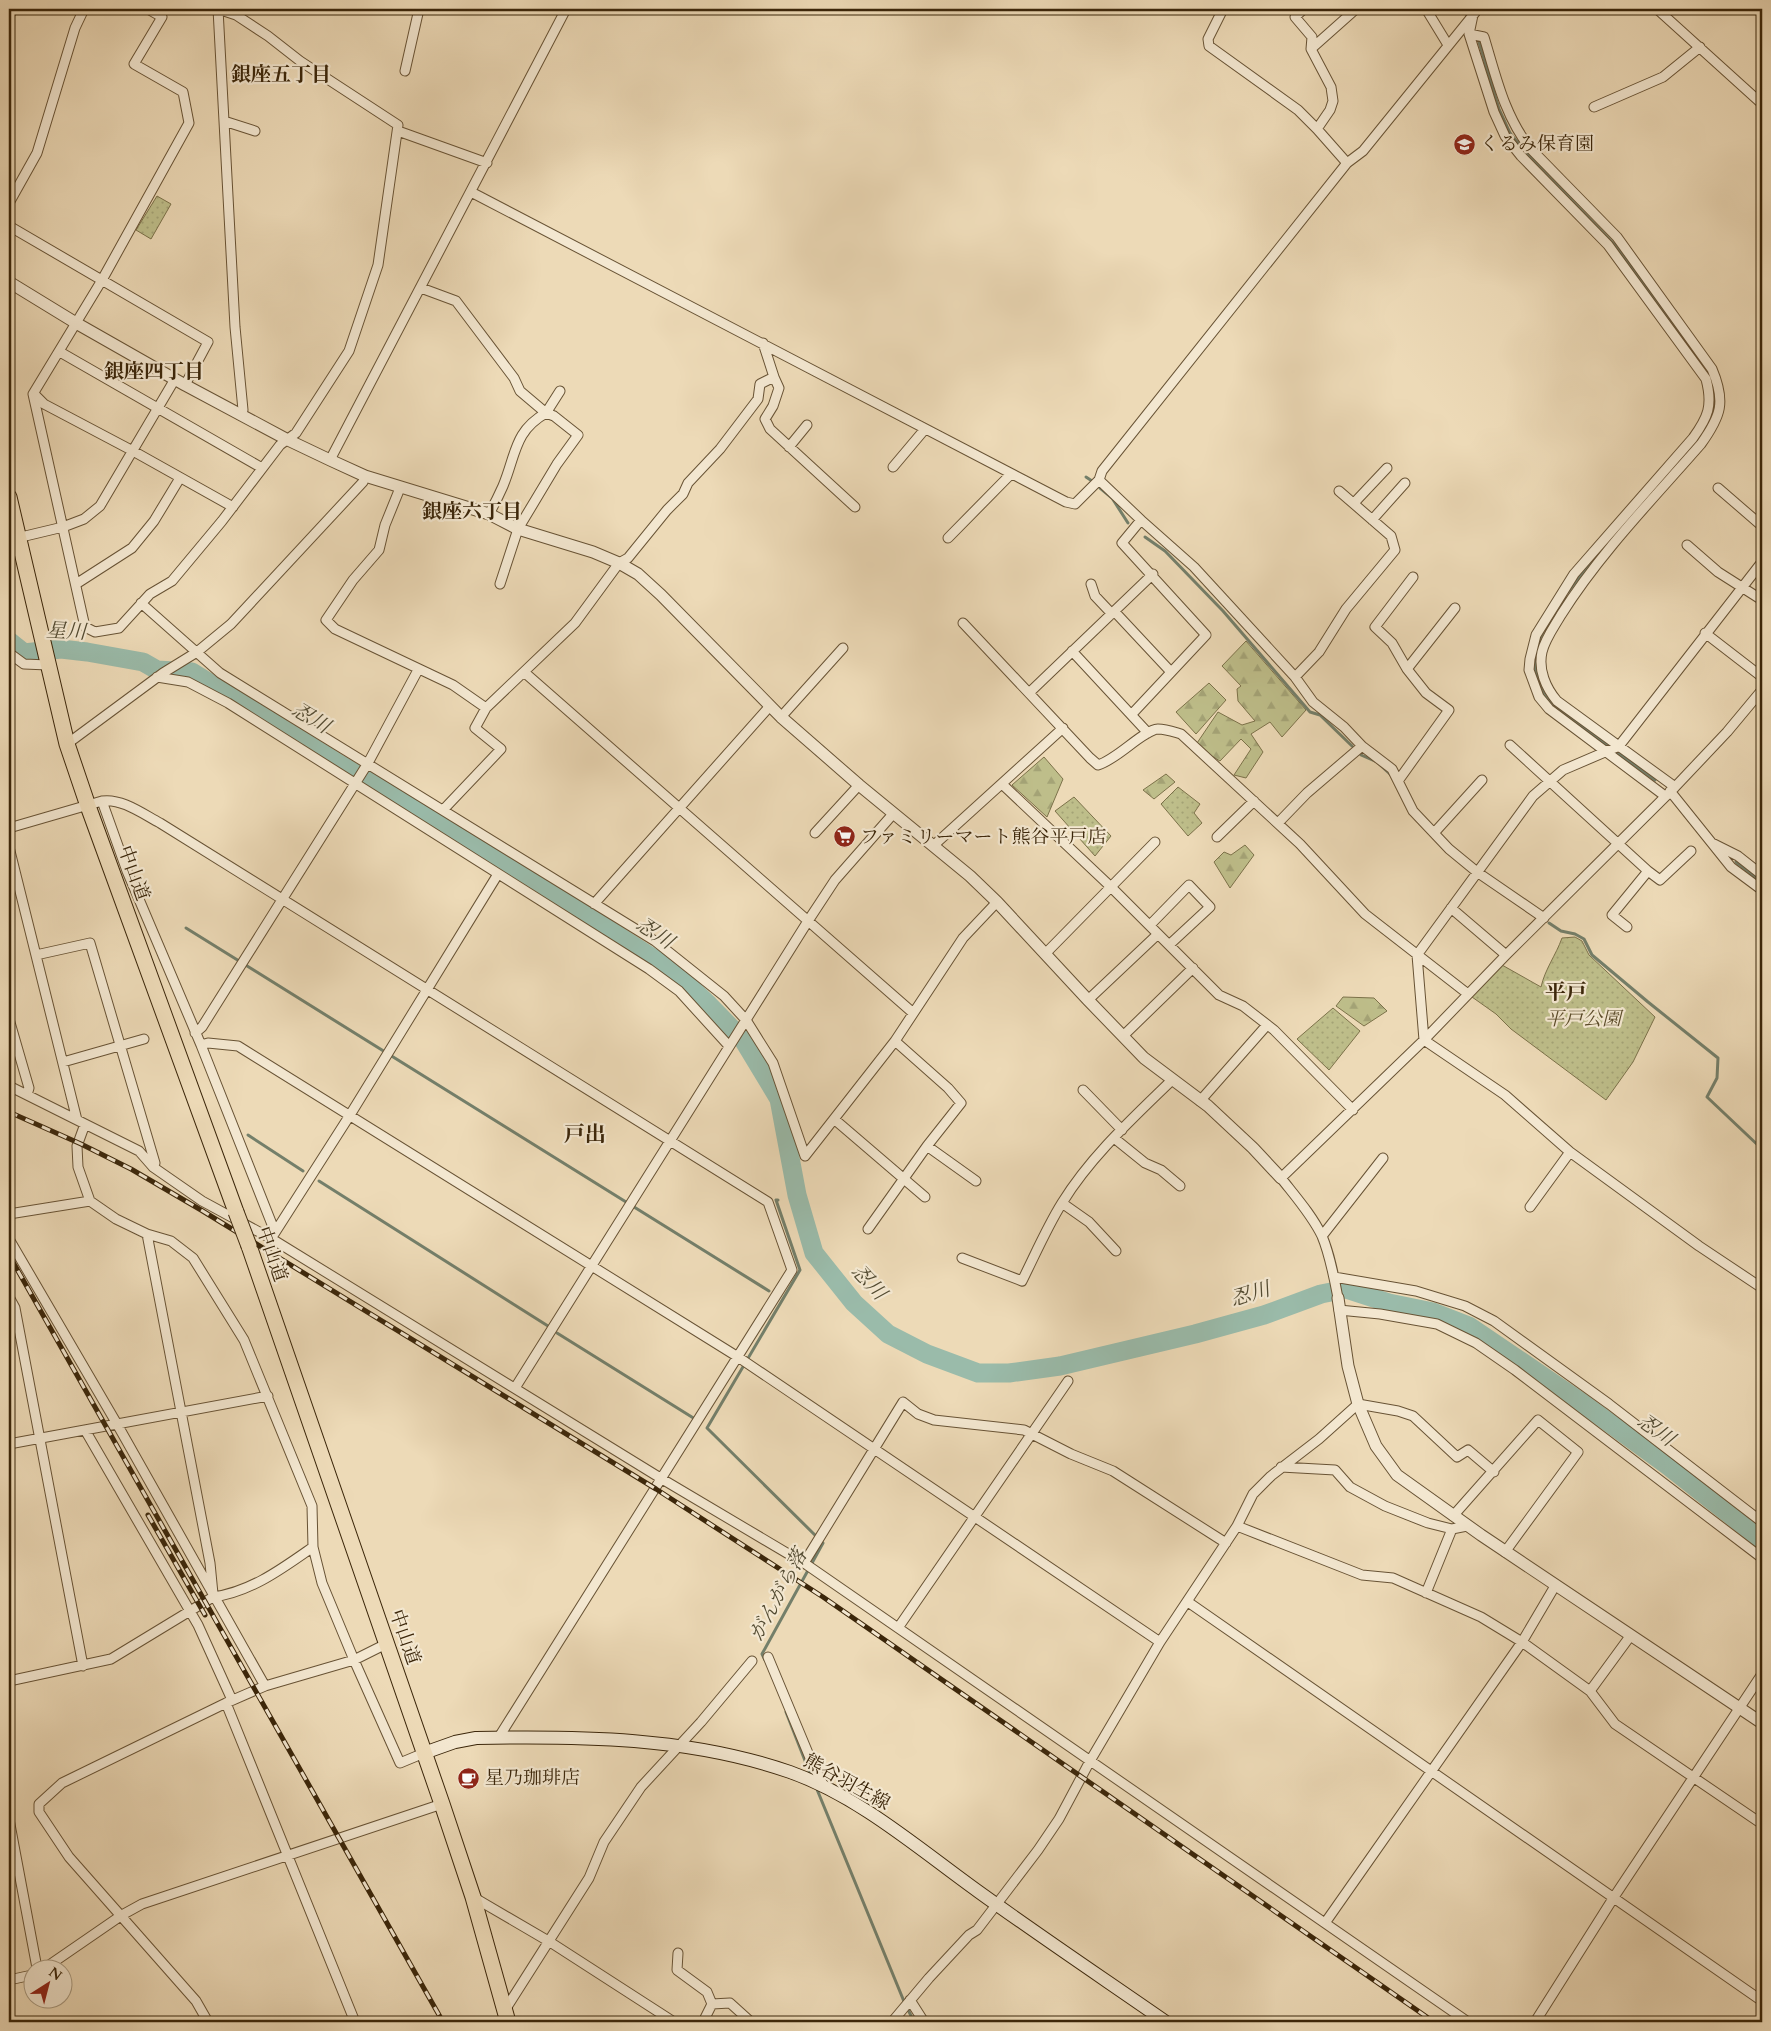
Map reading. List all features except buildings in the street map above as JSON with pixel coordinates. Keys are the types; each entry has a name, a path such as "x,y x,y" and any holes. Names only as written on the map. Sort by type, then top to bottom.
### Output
{"highway":[{"name":"中山道","path":"9,497 17,538 68,744 95,804 442,1804 473,1897 506,2016"}],"main road":[{"name":"熊谷羽生線","path":"424,1753 455,1742 476,1738 641,1740 751,1760 806,1779 824,1787 881,1821 996,1904 1166,2022"}],"street":[{"path":"9,14 11,9"},
{"path":"9,203 37,153 75,28 84,9"},
{"path":"148,9 162,17 134,64 183,92 189,123 102,280 33,394 85,627 96,632 119,628 150,594 172,581 233,507 280,445 296,433 349,351 378,265 398,125 300,61 268,36 236,15 218,9 235,327 243,410 240,415"},
{"path":"405,71 419,9"},
{"path":"330,460 566,9"},
{"path":"1223,9 1208,40 1209,46 1298,110 1347,163"},
{"path":"1304,9 1295,17 1312,37 1311,49 1331,87 1333,101 1330,110 1317,129"},
{"path":"1311,49 1356,9"},
{"path":"1426,9 1448,45"},
{"path":"1657,9 1762,104"},
{"path":"471,192 1066,502 1075,504 1099,480 1102,471 1347,163 1363,151 1476,11"},
{"path":"1476,11 1469,34 1494,112 1506,136 1521,156 1608,245 1706,379 1710,392 1710,407 1705,421 1693,438 1574,574 1536,635 1532,647 1529,670 1539,697 1548,709 1604,751 1670,791"},
{"path":"1469,34 1484,37 1504,106 1517,131 1530,148 1618,237 1712,369 1719,386 1720,402 1716,423 1701,444 1584,581 1546,639 1541,653 1541,668 1548,690 1557,701 1619,746 1670,791 1731,867 1762,890"},
{"path":"1594,107 1663,76 1700,47"},
{"path":"224,121 255,131"},
{"path":"398,131 487,163"},
{"path":"9,226 208,342 158,409 100,506 84,519 63,527 17,538"},
{"path":"9,282 76,323 180,382 288,440 330,460 365,476 489,514 518,528 593,552 619,563 638,574 781,717 893,814 970,876 997,902 1144,1058 1200,1101 1253,1148 1281,1178 1308,1213 1322,1236 1338,1298 1348,1366 1358,1404 1376,1446 1397,1475 1555,1586 1762,1723"},
{"path":"420,288 456,301 514,378 520,390 546,413 554,416 578,435 557,464 518,528 500,584"},
{"path":"762,343 779,388 773,406 765,420 770,429 855,507"},
{"path":"60,352 262,468"},
{"path":"444,810 501,749 474,728 486,708 574,623 619,563 628,558 667,510 684,494 688,484 720,449 758,399 760,384 774,377"},
{"path":"489,514 503,487 517,441 532,420 546,413 560,391"},
{"path":"33,394 44,404 233,507"},
{"path":"789,447 807,425"},
{"path":"893,467 925,429"},
{"path":"1354,503 1387,468"},
{"path":"948,538 1012,474"},
{"path":"68,744 160,675 197,652 231,624 363,482 365,476"},
{"path":"76,584 132,548 154,521 180,478"},
{"path":"1099,480 1194,567 1295,677 1313,702 1344,727 1362,746 1392,769 1412,811 1434,833 1477,872 1544,918"},
{"path":"1372,520 1406,483"},
{"path":"400,488 385,525 379,550 353,580 326,620 334,629 453,685 486,708"},
{"path":"1718,488 1762,526"},
{"path":"1295,677 1320,652 1346,609 1395,550 1390,536 1339,491"},
{"path":"1132,714 1206,635 1122,542 1141,520"},
{"path":"1687,545 1703,561 1742,589 1762,600"},
{"path":"1424,1040 1417,955 1533,796 1563,770 1619,746 1762,562"},
{"path":"1030,692 1152,574"},
{"path":"1398,781 1448,710 1426,693 1407,669 1392,643 1375,627 1413,577"},
{"path":"1091,584 1095,596 1171,672"},
{"path":"141,603 220,673 366,765 444,810 655,941 688,966 724,996 772,1063 805,1156 894,1041 963,938 997,902"},
{"path":"1407,669 1455,608"},
{"path":"963,623 1098,765 1109,761 1148,733 1157,729 1181,734 1278,823 1365,914 1468,994"},
{"path":"1705,633 1762,677"},
{"path":"781,717 843,648"},
{"path":"1072,651 1148,733"},
{"path":"9,653 24,664 49,669"},
{"path":"195,1033 202,1027 366,765 418,670"},
{"path":"524,672 912,1012"},
{"path":"160,675 188,682 228,703 649,970 679,991 730,1044"},
{"path":"1281,1178 1424,1040 1670,791 1727,732 1762,690"},
{"path":"594,904 770,706"},
{"path":"933,846 1063,728"},
{"path":"1510,745 1660,880 1691,851"},
{"path":"1278,823 1307,793 1362,746"},
{"path":"1434,833 1482,780"},
{"path":"1002,784 1111,887 1220,995 1243,1006 1267,1025 1309,1064 1353,1110"},
{"path":"815,833 859,785"},
{"path":"9,828 110,800 135,809 768,1202 792,1270 739,1358 499,1737"},
{"path":"1217,837 1254,801"},
{"path":"95,804 127,871 201,1045 274,1236"},
{"path":"515,1388 835,880 893,814"},
{"path":"1045,954 1155,842"},
{"path":"1711,842 1738,856 1762,875"},
{"path":"9,846 62,1062 81,1122 77,1146 78,1167 90,1201 116,1219 147,1234 171,1241 193,1258 244,1340 312,1506 313,1547 322,1583 354,1660 400,1763 424,1753"},
{"path":"1627,927 1612,915 1648,871"},
{"path":"274,1236 498,874"},
{"path":"1150,925 1189,885 1210,907 1169,944"},
{"path":"1451,908 1506,955"},
{"path":"1088,1000 1158,934"},
{"path":"36,955 90,943 154,1163 152,1167"},
{"path":"1123,1036 1193,968"},
{"path":"9,1019 29,1088 27,1095"},
{"path":"1200,1101 1267,1025"},
{"path":"62,1062 144,1039"},
{"path":"1424,1040 1504,1095 1570,1152 1699,1246 1762,1288"},
{"path":"868,1228 927,1146 961,1103 948,1088 894,1041"},
{"path":"201,1045 208,1042 238,1046 350,1115 752,1366 974,1518 1160,1642"},
{"path":"962,1258 1022,1282 1062,1204 1082,1174 1114,1138 1172,1080"},
{"path":"9,1086 139,1151 152,1167 202,1200 274,1236 662,1479 808,1566 1468,2022"},
{"path":"1083,1090 1122,1130"},
{"path":"834,1119 925,1197"},
{"path":"1114,1138 1145,1163 1161,1170 1180,1186"},
{"path":"927,1146 976,1181"},
{"path":"1530,1207 1570,1152"},
{"path":"1322,1236 1383,1158"},
{"path":"9,1214 90,1201"},
{"path":"1062,1204 1089,1222 1116,1251"},
{"path":"147,1234 210,1563 213,1597"},
{"path":"9,1239 117,1424 213,1597 265,1686"},
{"path":"1334,1280 1416,1292 1465,1306 1494,1322 1609,1404 1762,1522"},
{"path":"9,1297 15,1308 83,1666"},
{"path":"1339,1310 1380,1314 1437,1324 1476,1343 1515,1370 1762,1558"},
{"path":"898,1628 1068,1381"},
{"path":"9,1444 268,1396"},
{"path":"808,1566 815,1544 902,1402 918,1414 934,1420 1024,1430 1071,1454 1114,1471 1226,1543"},
{"path":"898,2017 910,2000 968,1935 978,1930 1038,1850 1059,1819 1090,1761 1160,1642 1237,1526 1253,1494 1282,1467 1319,1439 1358,1404"},
{"path":"1358,1404 1398,1411 1413,1416 1457,1457 1468,1450 1494,1472"},
{"path":"1453,1516 1494,1472 1538,1420 1578,1452 1505,1552"},
{"path":"86,1430 198,1625 355,2022"},
{"path":"1282,1467 1335,1470 1350,1487 1385,1506 1428,1523 1452,1529 1467,1526"},
{"path":"1237,1526 1362,1575 1394,1578 1481,1617 1522,1642 1590,1691 1615,1724 1762,1824"},
{"path":"1426,1593 1452,1529"},
{"path":"9,1681 111,1659 213,1597 226,1595 269,1577 313,1547"},
{"path":"1325,1923 1430,1770 1522,1642 1555,1586"},
{"path":"1188,1602 1762,2000"},
{"path":"1590,1691 1631,1635"},
{"path":"208,2022 196,2001 69,1857 39,1812 39,1804 62,1783 229,1702 265,1686 354,1660 386,1644"},
{"path":"768,1657 824,1787"},
{"path":"506,2016 590,1878 604,1842 641,1787 680,1746 752,1662"},
{"path":"1535,2022 1614,1898 1762,1674"},
{"path":"60,1958 122,1915 142,1904 442,1804"},
{"path":"9,1819 35,1958"},
{"path":"473,1897 550,1942 674,2022"},
{"path":"678,1953 676,1970 707,1992 712,2004 703,2022"},
{"path":"9,1980 22,1977"},
{"path":"910,2000 924,2022"},
{"path":"712,2004 730,2003 751,2022"}],"green space":[{"path":"157,196 171,204 151,239 136,230"},
{"path":"1246,641 1306,710 1282,737 1270,722 1251,734 1263,752 1246,778 1234,775 1251,749 1241,739 1220,761 1195,746 1218,712 1242,725 1255,721 1238,701 1237,689 1241,686 1222,666"},
{"path":"1209,683 1226,700 1196,734 1176,712"},
{"path":"1044,757 1063,779 1047,817 1012,785"},
{"path":"1166,774 1175,782 1154,799 1143,790"},
{"path":"1178,787 1200,804 1194,813 1202,823 1188,836 1161,804"},
{"path":"1074,797 1111,836 1095,856 1055,811"},
{"path":"1245,845 1254,855 1230,888 1214,862 1224,852 1231,855"},
{"name":"平戸公園","path":"1575,937 1582,941 1589,955 1655,1017 1633,1062 1606,1100 1511,1029 1496,1014 1472,997 1502,965 1541,987 1562,938"},
{"path":"1343,997 1374,998 1387,1011 1364,1026 1336,1006"},
{"path":"1333,1008 1360,1031 1329,1070 1297,1039"}],"waterway":[{"path":"1464,9 1467,15"},
{"path":"1479,42 1499,109 1510,133 1526,153 1614,244 1709,374 1713,391 1713,413 1703,434 1603,547 1568,592"},
{"path":"1086,477 1092,481"},
{"path":"1100,488 1112,498 1128,523"},
{"path":"1145,537 1165,551 1223,611 1310,712 1320,715 1352,746"},
{"path":"1543,632 1536,650 1535,669 1540,687 1551,704 1655,780"},
{"name":"忍川","path":"9,641 24,653 61,649 143,662 157,670 192,672 341,765 483,849 673,971 744,1041 779,1099 797,1195 814,1253 854,1303 888,1334 927,1354 978,1373 1009,1373 1060,1366 1195,1334 1264,1315 1321,1294 1346,1289 1389,1303 1433,1312 1469,1326 1578,1400 1667,1465 1762,1540"},
{"path":"1361,755 1377,762 1391,775"},
{"path":"1736,862 1762,882"},
{"path":"1549,923 1561,931 1575,934 1584,939 1592,955 1718,1058 1717,1078 1707,1097 1762,1149"},
{"path":"186,928 769,1291"},
{"path":"248,1135 303,1171"},
{"path":"319,1181 548,1326"},
{"name":"がんがら落","path":"765,1660 762,1654 823,1543 707,1428 800,1270 776,1200 778,1200"},
{"path":"557,1333 695,1419"},
{"name":"がんがら落","path":"786,1712 811,1776"},
{"name":"がんがら落","path":"816,1787 914,2022"}],"railway":[{"path":"9,1112 131,1169 656,1489 823,1597 1434,2022"},
{"path":"9,1255 443,2022"},
{"path":"148,1515 205,1615"}],"place":[{"name":"くるみ保育園","path":"1464,144"},
{"name":"ファミリーマート熊谷平戸店","path":"844,837"},
{"name":"星乃珈琲店","path":"469,1778"}],"district":[{"name":"銀座五丁目","path":"281,74"},
{"name":"銀座四丁目","path":"154,371"},
{"name":"銀座六丁目","path":"472,511"},
{"name":"平戸","path":"1566,992"},
{"name":"戸出","path":"585,1134"}],"water label":[{"name":"星川","path":"66,631"}]}
